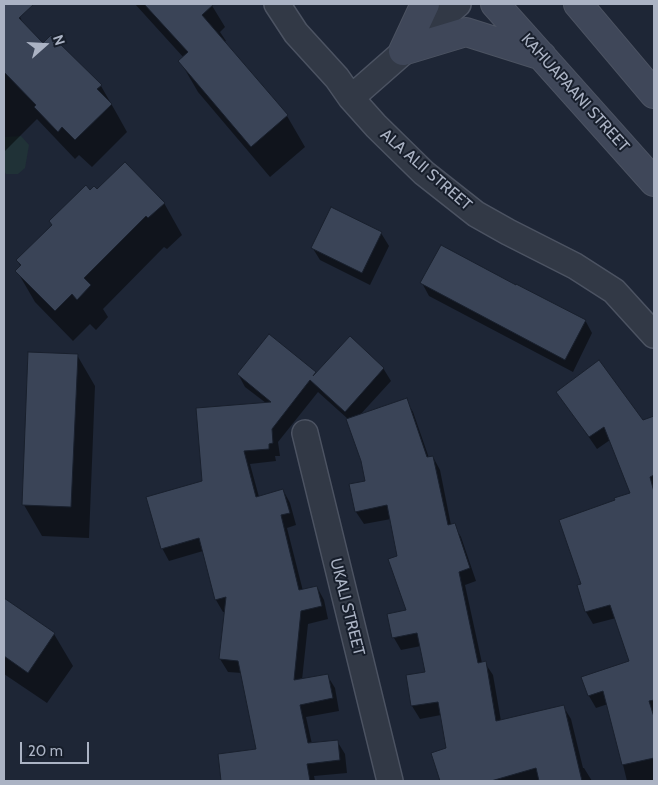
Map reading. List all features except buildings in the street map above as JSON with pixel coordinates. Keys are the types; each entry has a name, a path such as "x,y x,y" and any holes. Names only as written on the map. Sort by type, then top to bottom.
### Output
{"main road":[{"path":"403,51 425,4"},
{"name":"KAHUAPAANI STREET","path":"495,4 654,182"},
{"path":"578,4 654,94"},
{"path":"403,51 466,32 542,56"}],"street":[{"name":"ALA ALII STREET","path":"277,4 296,33 337,78 351,98 424,173 476,214 575,266 614,291 654,335"},
{"path":"351,98 458,4"},
{"name":"UKALI STREET","path":"305,434 390,781"}],"shaded area":[{"path":"21,136 29,145 25,168 18,174 6,174 4,171 4,137"}]}
